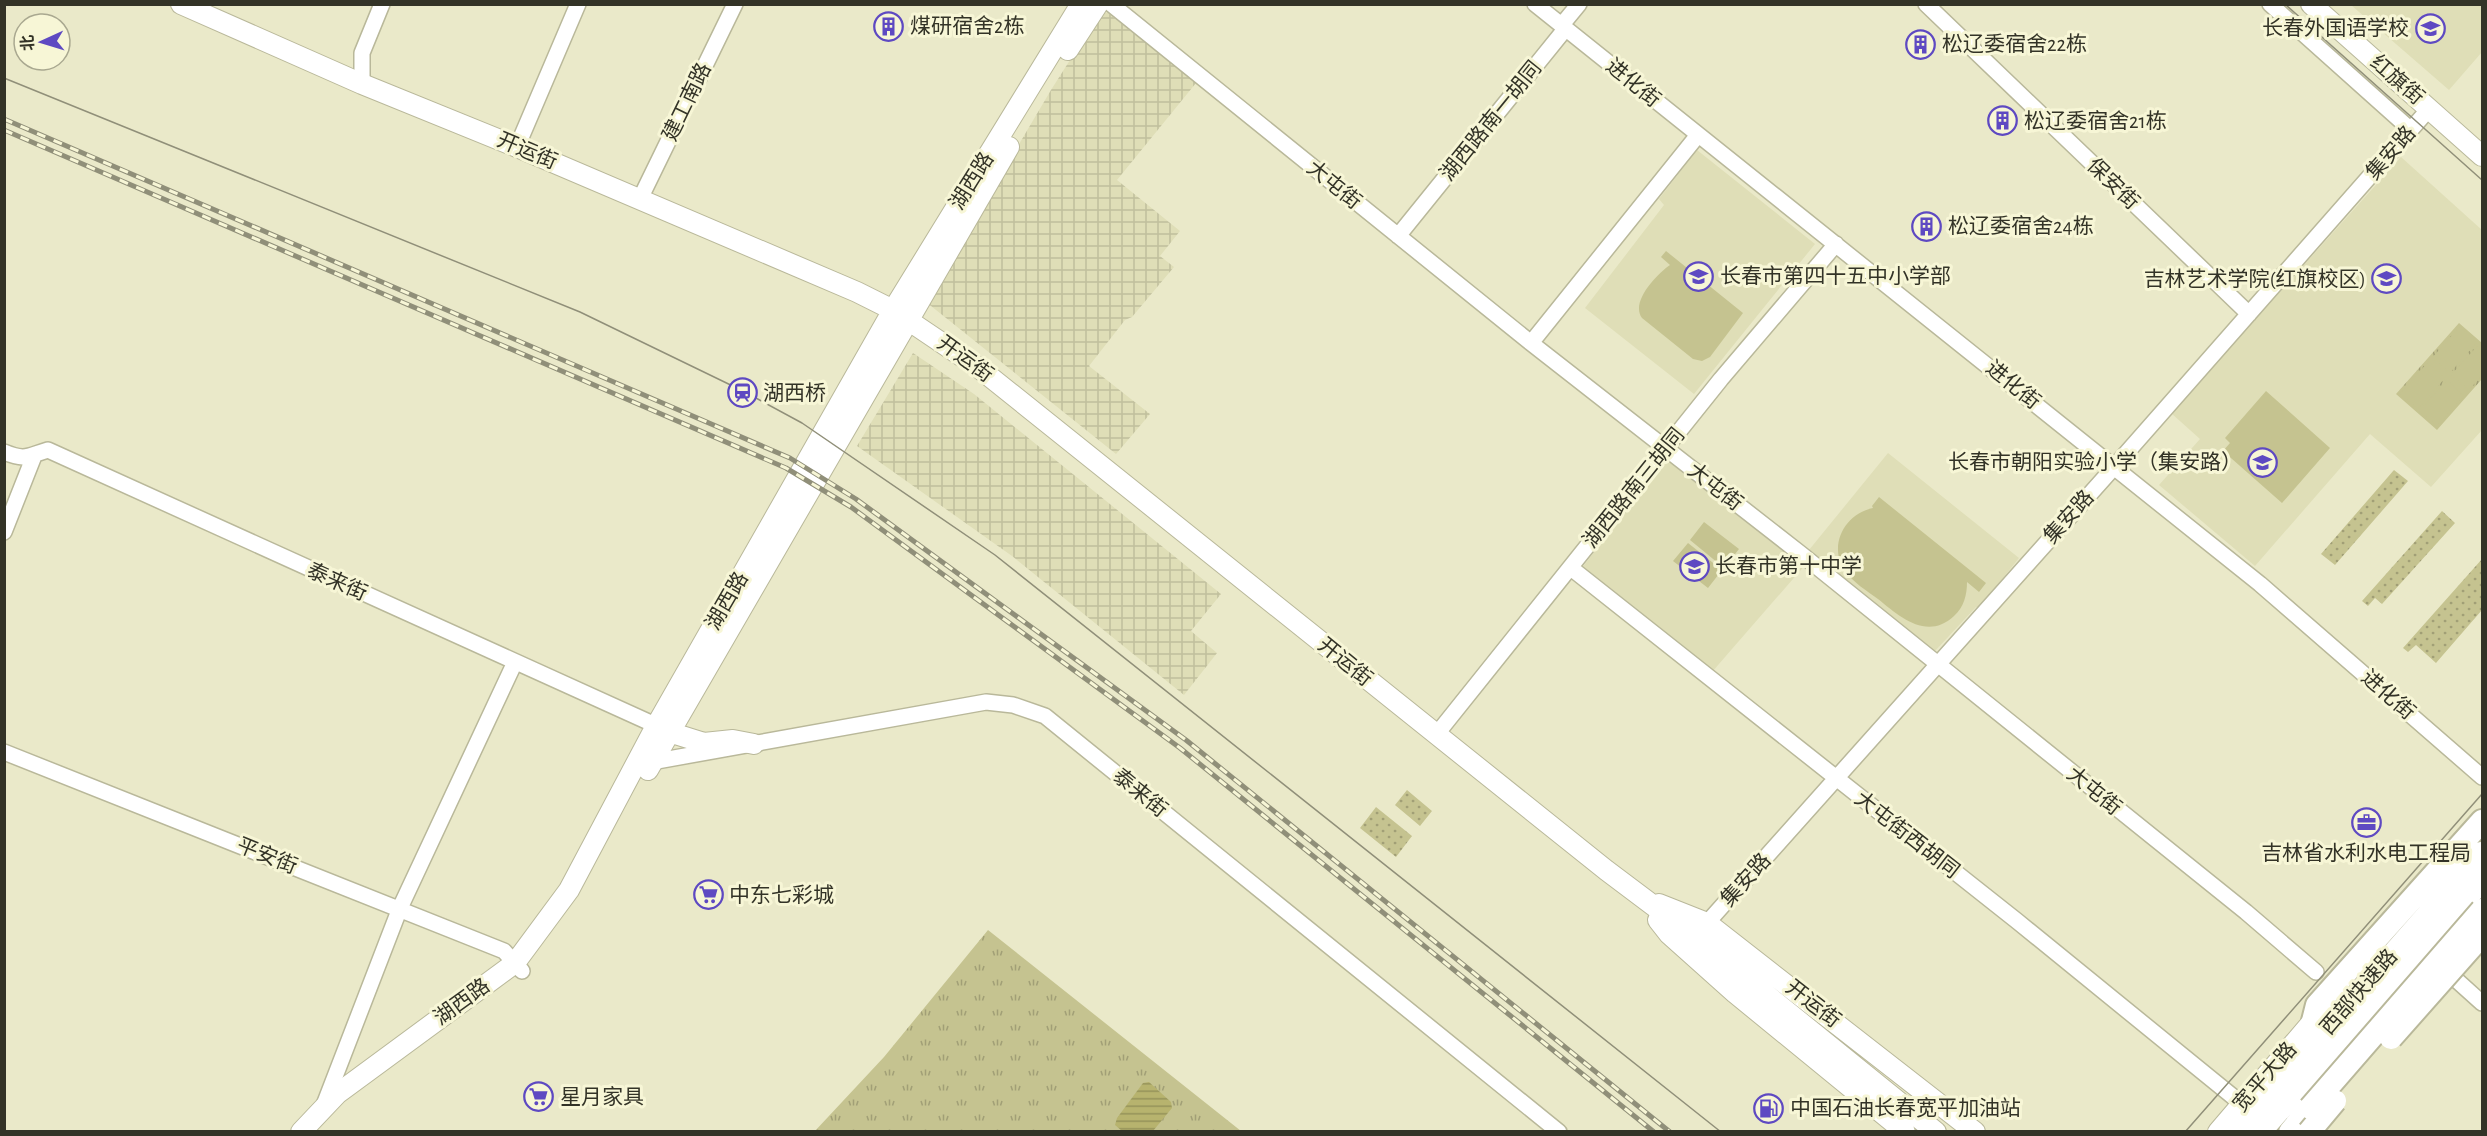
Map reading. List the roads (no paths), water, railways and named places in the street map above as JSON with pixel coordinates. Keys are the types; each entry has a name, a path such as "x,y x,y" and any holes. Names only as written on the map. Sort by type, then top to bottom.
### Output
{"highway":[{"path":"2313,1021 2317,1005 2482,821"},
{"name":"西部快速路","path":"2236,1131 2482,853"},
{"name":"西部快速路","path":"2260,1131 2482,880"},
{"path":"2290,1131 2482,909"},
{"path":"2309,1131 2482,935"}],"main road":[{"name":"开运街","path":"181,4 362,84 517,147 857,292 901,314 979,368 1639,897 1699,940 1936,1131"},
{"name":"湖西路","path":"318,1131 344,1105 546,944 578,897 663,729 1081,4"},
{"name":"湖西路","path":"901,314 1098,4"},
{"name":"红旗街","path":"2311,4 2482,156"},
{"name":"红旗街","path":"2328,4 2482,140"},
{"path":"663,729 704,743 733,740 754,744"},
{"name":"宽平大路","path":"2218,1131 2313,1021 2330,1012 2482,840"},
{"name":"开运街","path":"1639,897 1707,923 1975,1131"},
{"name":"开运街","path":"1639,897 1669,934 1735,993 1905,1131"},
{"path":"2277,1131 2482,901"},
{"name":"湖西路","path":"301,1131 337,1094 518,967"}],"street":[{"path":"362,84 362,53 382,4"},
{"path":"517,147 578,4"},
{"name":"建工南路","path":"640,199 735,4"},
{"name":"大屯街","path":"1111,4 1531,343 1801,554 2246,912 2316,972"},
{"name":"进化街","path":"1535,4 2260,584 2482,777"},
{"name":"湖西路南一胡同","path":"1398,236 1562,33 1565,21 1579,4"},
{"name":"保安街","path":"1926,4 2249,314"},
{"path":"2270,4 2411,130"},
{"name":"集安路","path":"1707,923 2115,466 2429,109"},
{"path":"1531,343 1698,135"},
{"name":"湖西路南三胡同","path":"1436,735 1721,379 1836,244"},
{"name":"泰来街","path":"11,454 34,456 48,450 663,729"},
{"path":"11,454 24,464 27,475"},
{"path":"4,532 34,456"},
{"name":"大屯街西胡同","path":"1571,568 2017,921 2242,1104"},
{"path":"322,1110 400,909 515,662"},
{"name":"泰来街","path":"645,763 986,702 1013,705 1045,716 1559,1131"},
{"name":"平安街","path":"4,752 504,951 518,967"},
{"path":"2301,1131 2410,1007 2432,958 2482,1003"}],"tram line":[{"path":"2285,4 2482,180"},
{"path":"4,78 580,312 743,391 802,423 995,555 1721,1132"},
{"path":"2185,1132 2482,794"}],"railway":[{"path":"4,119 790,458 856,499 1186,740 1670,1132"},
{"path":"4,130 786,468 851,507 1180,748 1654,1132"}],"place":[{"name":"煤研宿舍2栋","path":"889,26"},
{"name":"长春外国语学校","path":"2430,28"},
{"name":"松辽委宿舍22栋","path":"1921,44"},
{"name":"松辽委宿舍21栋","path":"2003,121"},
{"name":"松辽委宿舍24栋","path":"1927,226"},
{"name":"长春市第四十五中小学部","path":"1699,276"},
{"name":"吉林艺术学院(红旗校区)","path":"2387,279"},
{"name":"湖西桥","path":"742,393"},
{"name":"长春市朝阳实验小学（集安路）","path":"2263,462"},
{"name":"长春市第十中学","path":"1694,566"},
{"name":"吉林省水利水电工程局","path":"2366,822"},
{"name":"中东七彩城","path":"708,895"},
{"name":"星月家具","path":"539,1097"},
{"name":"中国石油长春宽平加油站","path":"1769,1108"}]}
